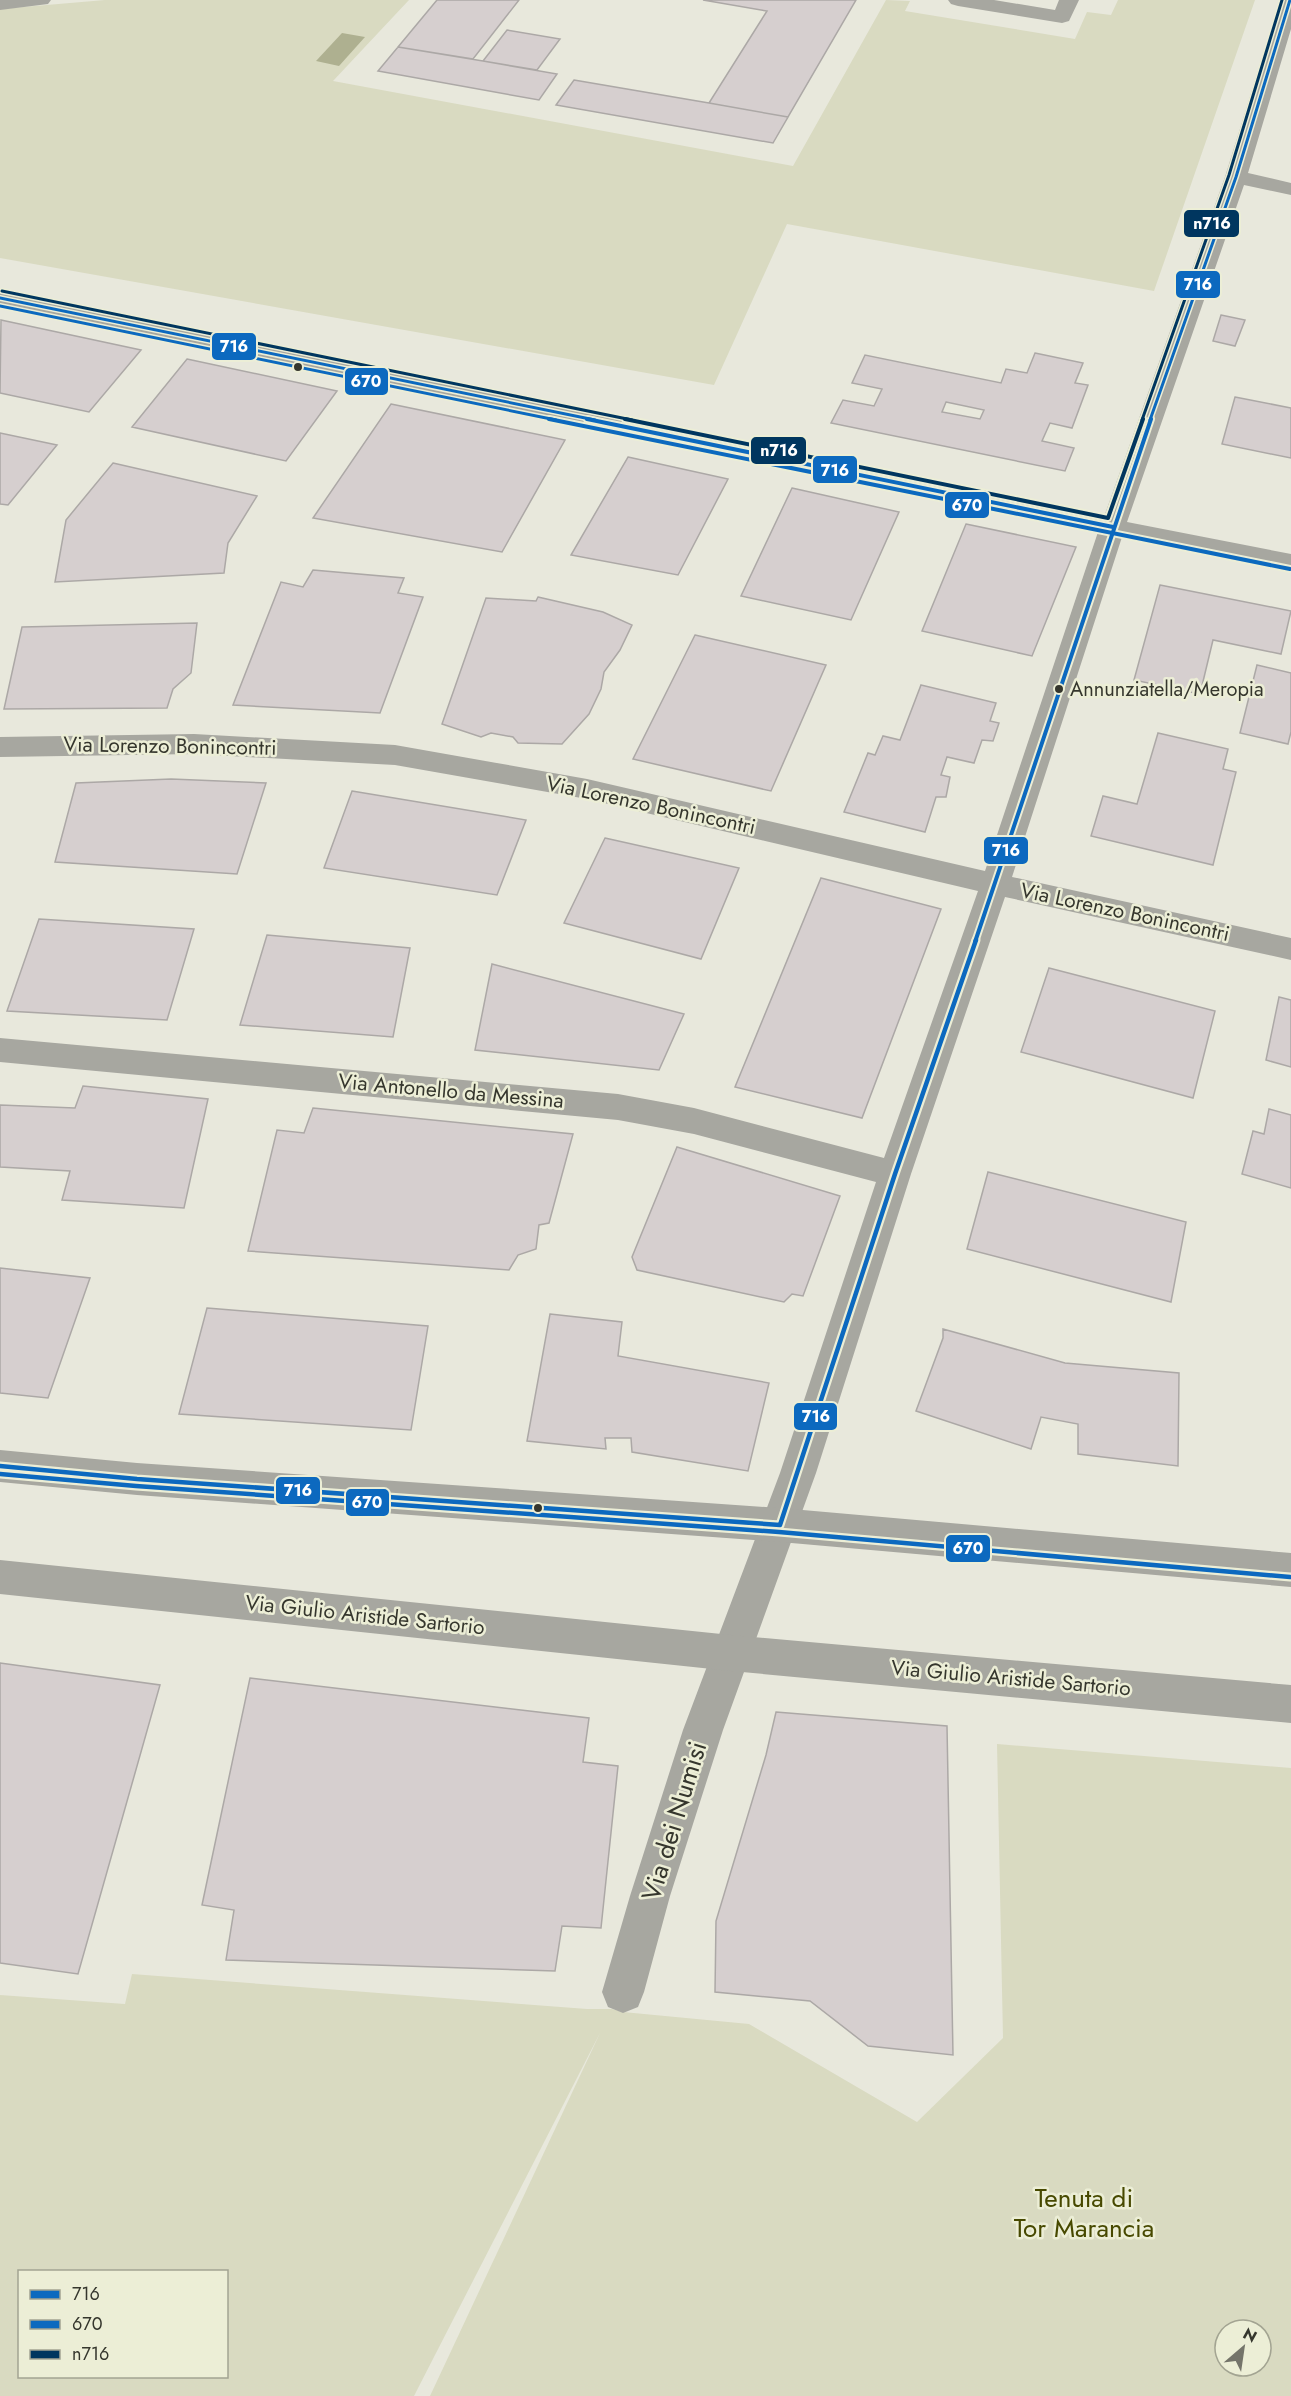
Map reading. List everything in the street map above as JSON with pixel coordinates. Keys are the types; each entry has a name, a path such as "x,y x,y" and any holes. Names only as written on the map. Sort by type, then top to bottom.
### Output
{"street":[{"path":"0,4 41,0"},
{"path":"958,0 1062,17 1069,0"},
{"path":"731,1653 780,1525 895,1174 995,884 1113,527 1236,177 1290,0"},
{"path":"1236,177 1291,189"},
{"path":"0,298 1291,562"},
{"name":"Via Lorenzo Bonincontri","path":"0,747 194,744 312,748 395,755 587,789 995,884 1291,949"},
{"name":"Via Antonello da Messina","path":"0,1050 618,1107 694,1121 895,1174"},
{"path":"0,1466 136,1479 780,1525 1291,1570"},
{"name":"Via Giulio Aristide Sartorio","path":"0,1577 731,1653 1291,1704"},
{"name":"Via dei Numisi","path":"623,1992 674,1818 731,1653"}],"green space":[{"path":"105,0 409,0 333,81 793,166 886,0 910,1 905,11 1075,39 1087,12 1111,15 1118,0 1255,0 1154,291 787,224 714,385 0,258 0,9"},
{"name":"Tenuta di Tor Marancia","path":"997,1744 1291,1768 1291,2396 430,2396 600,2033 414,2396 0,2396 0,1995 125,2004 132,1974 587,2009 612,2009 749,2024 917,2122 1003,2038"}],"shaded area":[{"path":"342,33 365,37 339,66 316,61"}],"building":[{"path":"437,0 519,0 473,59 398,47"},
{"path":"703,0 856,0 788,117 709,103 767,11"},
{"path":"507,30 560,39 537,70 483,61"},
{"path":"398,47 557,74 539,100 378,71"},
{"path":"574,80 788,117 773,143 556,105"},
{"path":"1221,315 1245,320 1235,346 1213,341"},
{"path":"1,320 141,350 89,412 0,393"},
{"path":"1035,353 1083,363 1075,383 1088,385 1072,428 1050,423 1042,441 1074,448 1065,471 831,423 843,400 874,406 882,389 852,383 865,355 1001,383 1006,369 1027,373","holes":["946,402 984,410 980,419 942,412"]},
{"path":"187,359 337,391 286,461 132,427"},
{"path":"1235,397 1291,408 1291,458 1222,444"},
{"path":"391,404 565,440 502,552 313,518"},
{"path":"0,433 57,445 8,505 0,504"},
{"path":"628,457 728,479 678,575 571,555"},
{"path":"113,463 257,496 228,543 224,573 55,582 66,520"},
{"path":"792,488 899,512 851,620 741,596"},
{"path":"966,524 1076,547 1032,656 922,631"},
{"path":"313,570 404,578 398,593 423,597 380,713 233,705 281,582 303,587"},
{"path":"1160,585 1291,611 1281,654 1213,640 1200,694 1134,680"},
{"path":"538,597 603,612 632,625 620,650 604,672 601,689 589,714 562,744 518,743 513,737 491,733 481,737 442,724 486,598 536,601"},
{"path":"197,623 191,673 173,689 167,708 4,709 22,627"},
{"path":"695,635 826,665 771,791 633,759"},
{"path":"1257,665 1291,673 1291,732 1288,744 1240,733"},
{"path":"921,685 996,703 990,721 999,723 993,741 982,740 974,763 947,757 941,775 950,777 946,797 936,797 925,832 844,812 868,753 875,755 883,736 900,740"},
{"path":"1158,733 1228,749 1223,769 1236,772 1213,865 1091,836 1103,796 1137,804"},
{"path":"171,779 266,783 237,874 55,862 76,783"},
{"path":"352,791 526,820 497,895 324,868"},
{"path":"605,838 739,868 701,959 564,923"},
{"path":"821,878 941,909 862,1118 735,1087"},
{"path":"39,919 194,929 167,1020 7,1011"},
{"path":"267,935 410,948 393,1037 240,1025"},
{"path":"492,964 684,1014 659,1070 475,1050"},
{"path":"1049,968 1215,1011 1193,1098 1021,1052"},
{"path":"1279,997 1291,1000 1291,1067 1266,1060"},
{"path":"83,1086 208,1099 184,1208 62,1200 70,1171 0,1167 0,1105 75,1108"},
{"path":"313,1108 573,1134 549,1223 539,1225 536,1249 518,1255 509,1270 248,1251 277,1130 304,1133"},
{"path":"1269,1109 1291,1115 1291,1188 1242,1174 1253,1131 1264,1134"},
{"path":"677,1147 840,1196 803,1296 792,1294 784,1302 637,1270 632,1257"},
{"path":"988,1172 1186,1222 1171,1302 967,1249"},
{"path":"0,1268 90,1278 48,1398 0,1393"},
{"path":"207,1308 428,1326 411,1430 179,1414"},
{"path":"550,1314 622,1322 618,1356 769,1383 748,1471 632,1452 631,1438 605,1438 606,1449 527,1441"},
{"path":"943,1329 1065,1363 1179,1373 1178,1466 1078,1454 1078,1424 1041,1417 1031,1449 916,1411 943,1338"},
{"path":"0,1663 160,1685 78,1974 0,1963"},
{"path":"250,1678 589,1718 583,1762 618,1766 601,1928 562,1926 555,1971 226,1960 234,1910 202,1905"},
{"path":"776,1712 947,1726 953,2055 868,2046 810,2001 715,1992 716,1921 766,1755"}],"transit line":[{"name":"n716","path":"2,291 1108,518 1229,175 1282,0"},
{"name":"716","path":"0,1466 137,1479 780,1525 895,1174 995,884 1113,527 1236,177 1290,0"},
{"name":"716","path":"0,298 1113,527"},
{"name":"670","path":"0,306 1084,529 1290,569"},
{"name":"670","path":"0,1474 136,1486 779,1532 1290,1577"}],"place":[{"name":"Annunziatella/Meropia","path":"1059,689"}]}
